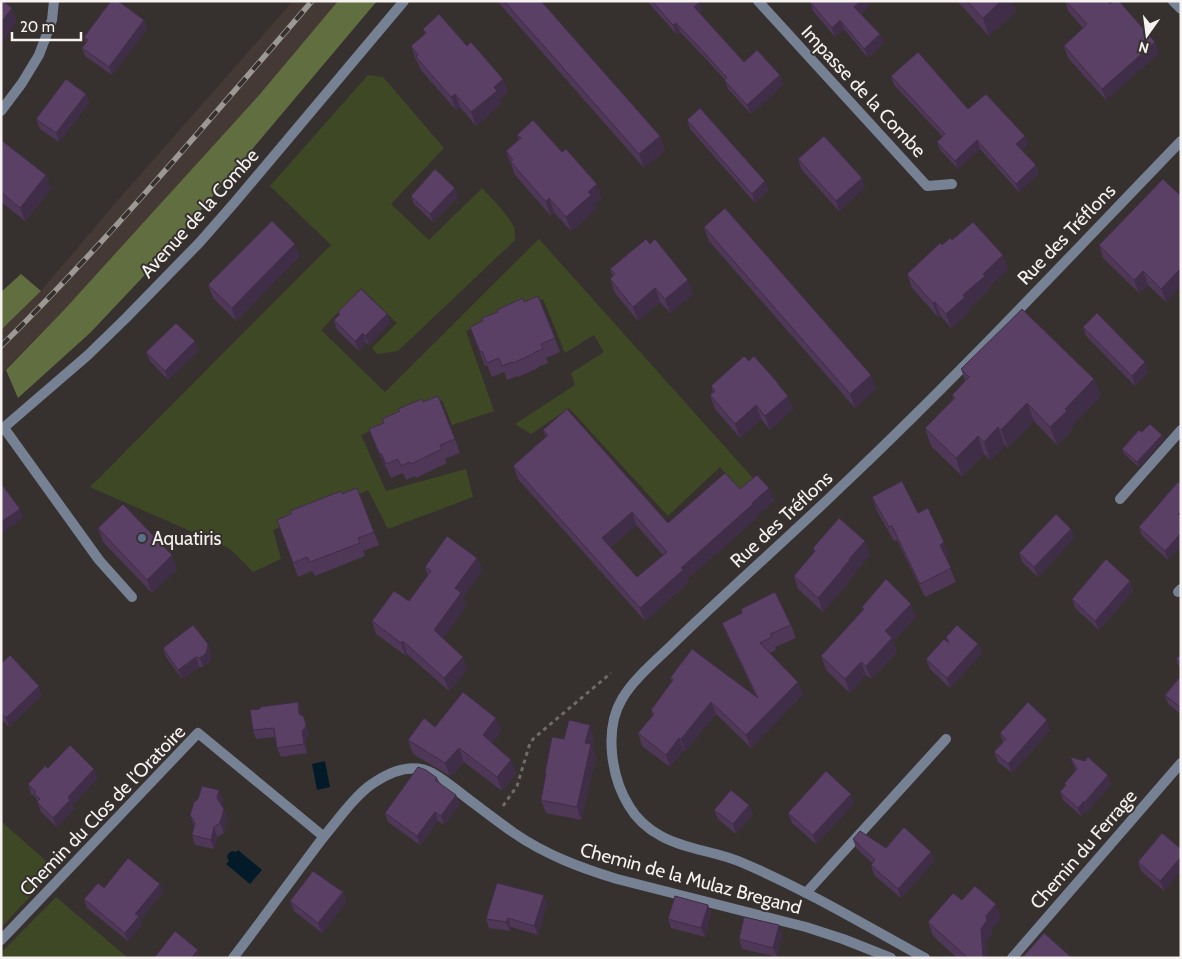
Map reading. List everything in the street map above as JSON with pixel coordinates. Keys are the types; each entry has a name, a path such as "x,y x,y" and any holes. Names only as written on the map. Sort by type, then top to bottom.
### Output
{"street":[{"path":"1,112 39,55 52,20 54,1"},
{"name":"Avenue de la Combe","path":"3,429 114,330 200,242 404,1"},
{"name":"Impasse de la Combe","path":"758,1 927,186 952,184"},
{"path":"1173,1 1181,9"},
{"name":"Rue des Tréflons","path":"925,958 806,893 734,859 673,842 656,833 642,822 630,807 622,790 612,754 611,736 614,717 621,700 632,685 846,482 950,379 1181,141"},
{"path":"3,429 99,560 132,597"},
{"path":"1120,499 1181,430"},
{"name":"Chemin du Clos de l'Oratoire","path":"1,940 198,733 323,836"},
{"path":"806,893 946,739"},
{"name":"Chemin du Ferrage","path":"1012,958 1181,763"},
{"name":"Chemin de la Mulaz Bregand","path":"232,958 323,836 350,805 374,782 387,774 412,768 422,769 447,783 516,834 540,849 565,861 618,879 843,939 891,958"}],"path":[{"path":"493,818 517,786 530,743 534,738 611,673"}],"shaded area":[{"path":"293,1 338,1 260,94 64,310 1,374 1,330 41,291 111,208"}],"green space":[{"path":"338,1 377,1 158,261 90,333 18,398 6,370 64,310 260,94"},
{"path":"368,75 383,77 444,148 391,204 429,240 482,188 511,222 515,240 398,351 377,354 372,348 397,323 361,288 321,330 385,392 539,239 760,486 746,498 720,467 668,516 569,408 531,434 515,424 575,385 571,373 604,352 594,335 565,353 543,299 466,331 494,411 452,425 442,400 361,435 386,491 466,469 473,497 388,529 368,490 273,530 281,559 253,572 229,548 90,487 331,245 270,186"},
{"path":"21,274 41,291 1,330 1,292"},
{"path":"1,821 55,869 1,928"},
{"path":"56,897 128,958 1,958 1,953"}],"water":[{"path":"325,761 330,787 317,790 312,764"},
{"path":"238,850 262,870 250,884 226,864 229,861 228,854"}],"building":[{"path":"1,1 12,8 1,23"},
{"path":"111,1 118,1 144,20 109,67 82,48 88,40 84,37"},
{"path":"504,1 541,1 660,136 639,154"},
{"path":"652,1 698,1 694,7 744,62 757,50 780,75 747,105 724,80 727,78 702,50 676,23 673,25"},
{"path":"810,1 861,1 854,7 880,34 864,49 840,20 832,28"},
{"path":"967,1 1001,1 983,18"},
{"path":"1066,1 1108,1 1110,4 1113,1 1119,1 1155,42 1102,89 1064,46 1087,24"},
{"path":"439,14 467,46 471,42 503,79 494,87 497,91 471,112 455,94 451,97 416,57 418,55 411,46 426,33 423,29"},
{"path":"918,52 968,109 986,94 1025,136 1016,144 1036,165 1016,184 977,140 955,161 937,142 945,134 891,76"},
{"path":"66,79 86,94 56,133 36,119"},
{"path":"700,108 765,181 752,194 687,120"},
{"path":"533,120 562,152 566,149 597,184 588,192 591,195 566,217 549,198 546,202 510,161 513,160 506,151 521,138 517,135"},
{"path":"824,136 862,178 836,201 798,159"},
{"path":"1,140 46,175 20,208 1,192"},
{"path":"435,169 455,188 430,214 411,196"},
{"path":"1163,179 1181,196 1181,268 1161,289 1143,271 1134,280 1099,245"},
{"path":"725,208 871,375 850,394 704,227"},
{"path":"272,221 295,244 232,308 208,285"},
{"path":"973,222 1003,255 983,274 985,276 963,295 965,297 946,314 935,302 933,303 907,274 940,243 942,245 950,238 952,240"},
{"path":"646,239 650,244 655,239 688,280 665,299 655,288 633,307 610,279 615,274 610,269"},
{"path":"361,289 387,314 365,336 363,333 355,341 334,320 340,314 338,312"},
{"path":"538,296 555,338 541,344 543,349 513,363 502,366 499,358 487,363 482,351 480,352 470,327 483,321 482,318 498,312 497,310 523,298 524,302"},
{"path":"1022,309 1094,379 1065,409 1067,411 1050,427 1027,403 1001,430 998,427 984,442 978,436 956,458 925,428 955,398 952,395 969,377 961,369"},
{"path":"1097,313 1145,362 1132,376 1083,327"},
{"path":"176,323 195,341 165,371 146,352"},
{"path":"744,356 749,361 754,356 788,396 765,416 756,405 735,424 710,395 715,391 711,386"},
{"path":"438,396 455,439 440,445 442,449 411,464 410,462 401,466 398,459 386,464 369,429 384,423 382,419 400,411 398,409 422,399 423,402"},
{"path":"567,409 668,523 725,473 740,489 757,475 769,488 640,608 513,466 548,435 543,430","holes":["632,512 667,552 637,577 602,538"]},
{"path":"1150,424 1162,435 1137,462 1122,449 1139,430 1142,432"},
{"path":"902,481 918,513 928,508 944,542 940,545 951,568 920,584 892,526 889,527 872,497"},
{"path":"1178,482 1181,485 1181,511 1178,514 1181,516 1181,533 1165,551 1139,527"},
{"path":"3,486 20,509 1,522 1,487"},
{"path":"357,488 374,532 358,538 360,543 310,562 307,557 293,563 277,520 291,514 290,511 341,491 342,494"},
{"path":"123,504 172,555 147,580 98,528"},
{"path":"1056,514 1071,529 1034,567 1019,553"},
{"path":"839,518 865,541 818,598 794,576 815,551 813,548"},
{"path":"447,536 477,558 455,588 461,593 434,630 463,657 444,678 403,641 401,643 372,621 394,591 409,601 431,571 425,567"},
{"path":"1106,559 1130,581 1095,621 1072,599"},
{"path":"886,579 911,604 885,631 892,638 866,666 861,662 845,679 821,656 864,609 862,607"},
{"path":"775,592 791,625 770,634 772,637 760,643 798,682 746,735 711,702 666,755 638,733 654,714 651,710 673,680 670,678 692,649 758,698 722,623 742,613 741,609"},
{"path":"193,625 208,644 206,653 200,658 196,657 178,670 163,648"},
{"path":"957,625 978,644 947,678 926,659 944,639 949,643 946,637"},
{"path":"1181,654 1181,663 1176,659"},
{"path":"10,655 39,686 6,718 1,713 1,664"},
{"path":"1181,676 1181,706 1180,707 1165,695"},
{"path":"463,692 496,718 483,735 511,760 497,777 459,748 445,763 408,740 424,718 435,727"},
{"path":"298,702 299,714 304,717 306,726 302,731 304,744 277,748 274,728 253,730 250,710"},
{"path":"1028,702 1047,720 1008,764 994,752 1006,739 1000,733"},
{"path":"569,720 590,725 585,743 591,744 577,807 541,800 552,737 564,739"},
{"path":"70,745 94,769 68,797 70,800 53,818 37,802 40,799 34,794 36,792 28,784 45,766 48,768"},
{"path":"1070,757 1085,761 1088,757 1108,775 1078,808 1060,792 1066,785 1064,784 1077,769"},
{"path":"418,767 437,778 435,780 456,795 441,816 435,812 417,836 385,813"},
{"path":"826,771 851,794 813,835 788,813"},
{"path":"202,786 219,790 217,798 224,809 220,823 214,827 211,840 192,835 195,823 190,815"},
{"path":"731,790 749,805 733,824 714,810"},
{"path":"904,827 931,852 898,889 871,865 875,860 853,839 860,831 886,848"},
{"path":"1162,833 1181,849 1181,857 1160,881 1138,862"},
{"path":"128,858 160,884 135,914 139,916 125,933 84,899 98,883 104,888"},
{"path":"313,871 343,892 318,923 290,901"},
{"path":"497,883 544,895 534,926 508,918 506,922 486,919"},
{"path":"975,886 996,904 986,916 987,920 981,929 983,958 968,958 928,922 953,893 962,900"},
{"path":"675,896 708,905 701,928 668,919"},
{"path":"744,917 779,925 773,948 739,939"},
{"path":"175,931 198,950 191,958 154,958"},
{"path":"1044,933 1072,958 1022,958"}],"railway":[{"path":"1,346 94,250 312,1"}],"place":[{"name":"Aquatiris","path":"142,538"}]}
